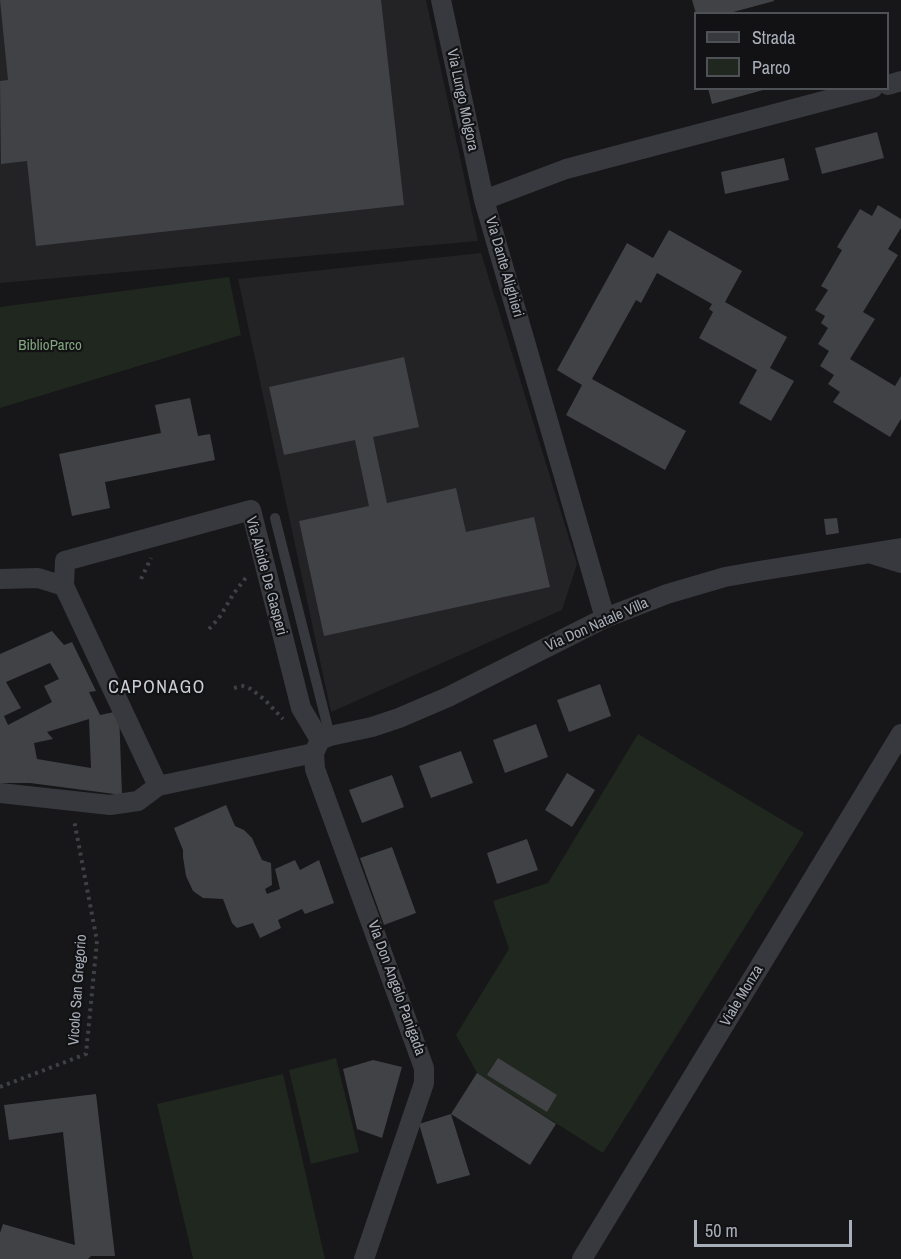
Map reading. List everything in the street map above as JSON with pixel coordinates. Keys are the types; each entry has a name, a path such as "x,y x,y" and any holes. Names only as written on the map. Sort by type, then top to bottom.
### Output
{"street":[{"name":"Via Lungo Molgora","path":"441,0 484,200"},
{"name":"Via Dante Alighieri","path":"605,618 484,200 567,169 865,90"},
{"name":"Via Alcide De Gasperi","path":"64,586 65,561 251,510 301,708 322,743"},
{"name":"Via Don Natale Villa","path":"158,786 378,726 448,697 605,618 667,594 724,577 901,548"},
{"path":"867,553 901,563"},
{"path":"0,579 38,578 64,586 158,786 138,801 110,805 0,793"},
{"name":"Viale Monza","path":"582,1259 901,734"},
{"name":"Via Don Angelo Panigada","path":"322,743 315,769 424,1068 424,1083 364,1259"}],"lane":[{"path":"275,518 322,743"}],"path":[{"path":"209,629 249,574 264,560"},
{"path":"234,688 243,686 251,689 284,720 308,720"},
{"name":"Vicolo San Gregorio","path":"0,1087 86,1054 97,941 71,801"}],"shaded area":[{"path":"0,0 426,0 478,241 0,283"},
{"path":"481,253 577,564 562,610 331,712 238,279"}],"green space":[{"name":"BiblioParco","path":"229,277 241,335 0,408 0,307"},
{"path":"638,734 804,833 603,1153 477,1073 456,1035 509,949 493,901 548,883"},
{"path":"336,1058 359,1152 311,1164 289,1070"},
{"path":"283,1074 325,1259 193,1259 157,1104"}],"building":[{"path":"0,0 381,0 404,205 36,246 27,161 1,164 0,81 8,80"},
{"path":"692,0 774,0 733,12 695,12"},
{"path":"708,90 763,90 712,104"},
{"path":"877,132 884,158 822,174 815,148"},
{"path":"784,158 789,180 725,194 721,172"},
{"path":"878,205 901,219 901,228 888,249 898,255 863,312 875,319 850,359 895,386 901,376 901,419 890,437 833,402 840,392 828,384 834,375 820,366 829,351 818,344 828,328 821,323 825,316 815,310 828,290 821,286 842,250 837,247 860,209 872,216"},
{"path":"669,230 742,271 725,302 787,337 770,368 794,381 771,421 739,403 757,370 699,338 713,312 709,309 712,304 657,273 641,303 636,300 592,379 686,431 665,470 566,415 582,385 557,370 627,243 653,258"},
{"path":"404,357 419,427 373,437 387,503 456,488 466,532 534,517 550,587 324,636 299,521 369,506 355,440 284,455 269,387"},
{"path":"190,398 198,436 210,434 215,460 105,482 110,508 72,516 59,454 161,433 155,405"},
{"path":"837,518 839,533 826,535 824,519"},
{"path":"52,631 64,645 72,642 96,691 89,692 100,715 119,711 122,795 30,783 0,783 0,654","holes":["50,663 59,679 44,686 52,702 8,725 4,716 21,708 6,682","89,719 91,768 37,759 34,743 53,739 47,732"]},
{"path":"600,684 611,716 569,732 557,700"},
{"path":"536,724 548,757 505,773 493,740"},
{"path":"461,751 473,783 431,798 419,766"},
{"path":"567,773 595,790 572,827 545,810"},
{"path":"392,775 404,807 362,823 349,790"},
{"path":"226,805 235,826 244,830 252,838 262,860 271,863 272,885 265,889 267,894 280,889 275,869 295,860 300,870 319,860 334,903 305,914 302,909 278,920 281,928 260,938 253,923 237,928 232,923 223,899 203,898 193,891 186,876 183,850 174,828"},
{"path":"527,839 538,870 497,884 487,853"},
{"path":"392,847 416,913 384,925 360,858"},
{"path":"498,1058 557,1095 547,1112 487,1075"},
{"path":"373,1060 402,1067 382,1138 357,1129 343,1069"},
{"path":"477,1073 556,1124 530,1165 451,1114"},
{"path":"96,1094 115,1256 91,1256 88,1259 0,1259 0,1233 3,1224 75,1245 63,1132 9,1140 4,1105"},
{"path":"451,1114 470,1175 437,1184 419,1124"}],"district":[{"name":"CAPONAGO","path":"157,688"}]}
